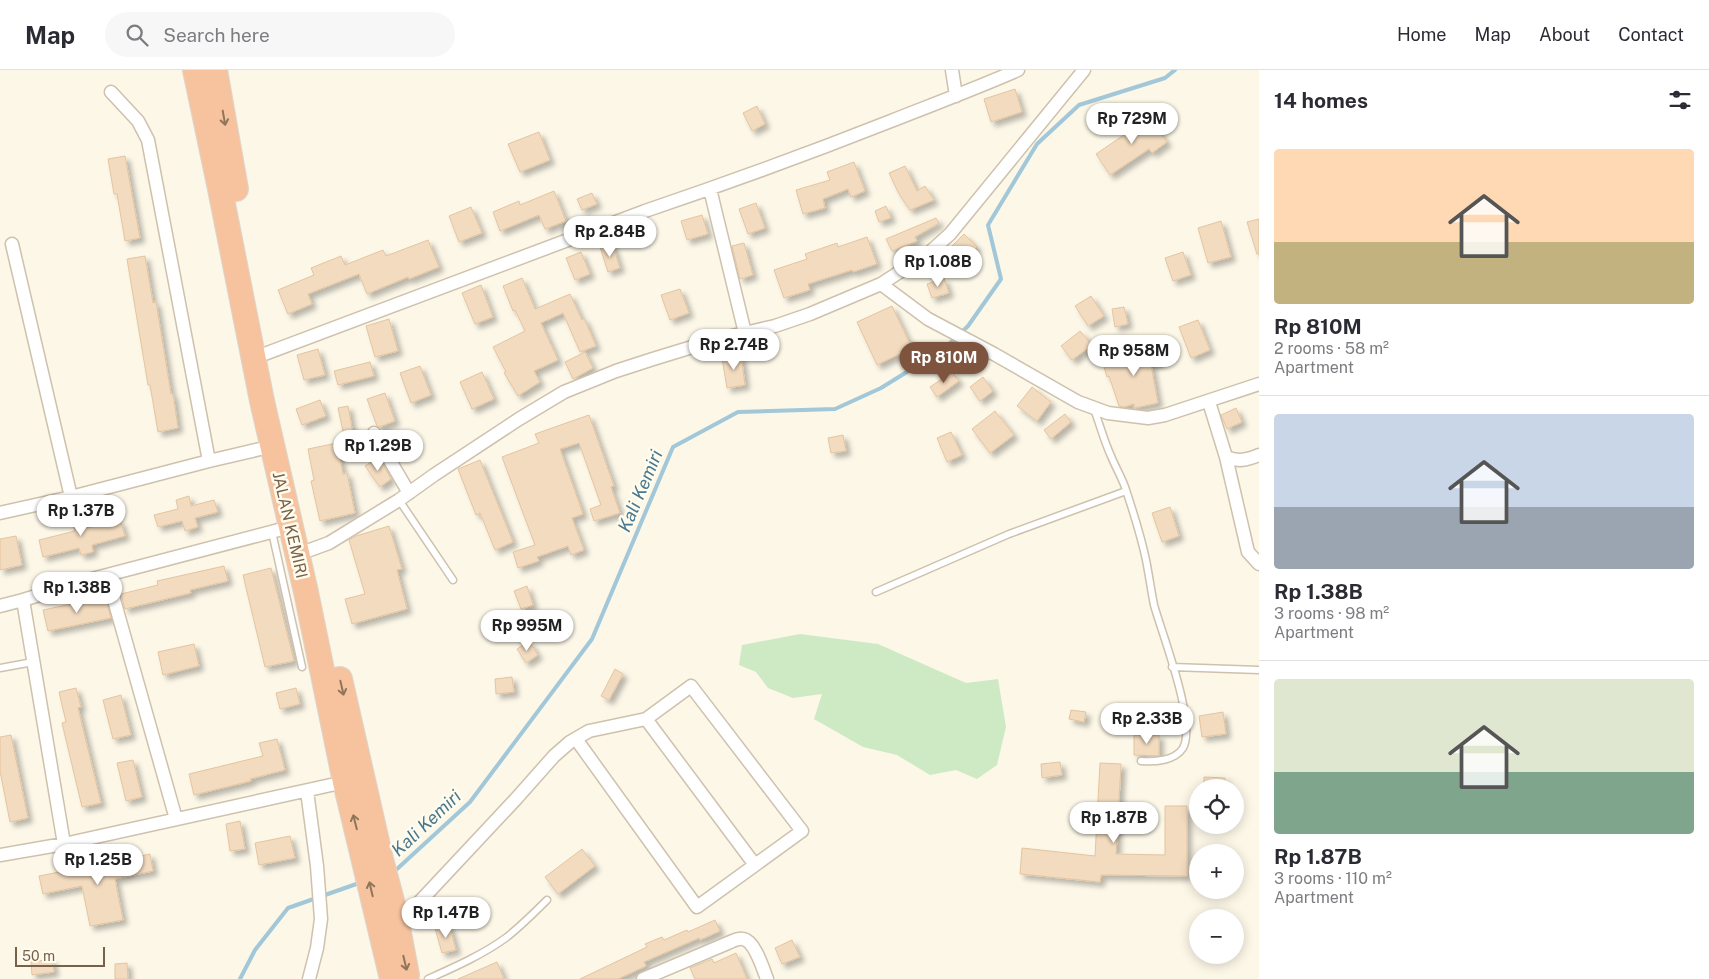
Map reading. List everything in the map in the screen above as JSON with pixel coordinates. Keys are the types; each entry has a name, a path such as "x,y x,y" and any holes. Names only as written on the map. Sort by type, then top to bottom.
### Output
{"highway":[{"name":"JALAN KEMIRI","path":"195,70 220,189 261,355 354,780 373,860 408,979"},
{"name":"JALAN KEMIRI","path":"215,70 251,276 273,446 281,529 304,553"},
{"name":"JALAN KEMIRI","path":"390,918 392,979"}],"street":[{"path":"952,70 956,96"},
{"path":"261,355 645,211 710,189 956,96 1018,70"},
{"path":"304,553 329,543 404,496 459,458 564,392 581,384 653,359 792,320 882,284 929,252 950,234 1084,70"},
{"path":"111,92 138,121 148,140 209,461"},
{"path":"710,189 745,333"},
{"path":"12,244 71,497"},
{"path":"882,284 917,311 1056,390 1094,408 1123,416 1148,418 1165,415 1259,384"},
{"path":"1209,402 1226,457 1248,552 1259,564"},
{"path":"374,433 404,496"},
{"path":"0,512 71,497 273,446"},
{"path":"1226,457 1243,461 1259,455"},
{"path":"0,606 107,574 281,529"},
{"path":"107,574 176,819"},
{"path":"23,600 64,844"},
{"path":"390,918 515,800 554,756 576,739 589,731 646,719 691,686 802,831 697,906 576,739"},
{"path":"646,719 754,865"},
{"path":"0,855 64,844 354,780"},
{"path":"307,791 316,856 321,919 317,948 309,979"},
{"path":"652,977 742,938 747,940 752,946 767,979"}],"lane":[{"path":"1094,408 1126,491 1144,549 1154,603 1182,699 1187,737 1183,749 1176,754 1154,762 1141,761"},
{"path":"876,592 1009,534 1126,491"},
{"path":"404,496 452,580"},
{"path":"281,529 302,667"},
{"path":"0,668 33,662"},
{"path":"1172,667 1259,670"},
{"path":"428,979 485,951 506,938 547,900"}],"green space":[{"path":"800,634 878,644 966,683 998,679 1006,727 997,765 977,779 956,770 930,775 897,755 863,747 814,719 822,694 793,698 768,688 756,672 739,665 742,645"}],"building":[{"path":"1015,89 1022,112 991,122 984,99"},
{"path":"757,106 765,124 752,131 743,113"},
{"path":"1147,115 1167,142 1152,153 1149,149 1110,175 1096,154 1134,128 1132,126"},
{"path":"539,132 550,160 520,172 508,144"},
{"path":"125,156 140,238 125,241 117,194 114,194 108,159"},
{"path":"854,162 865,191 851,197 848,189 823,199 825,208 803,214 796,190 830,180 827,172"},
{"path":"905,166 917,191 925,186 934,200 910,210 899,194 889,173"},
{"path":"554,191 566,221 545,229 539,215 500,231 493,212 519,201 520,205"},
{"path":"592,193 597,204 582,210 577,199"},
{"path":"756,203 765,228 748,234 739,209"},
{"path":"886,206 891,218 879,222 875,211"},
{"path":"471,207 482,233 459,242 449,216"},
{"path":"702,215 708,234 687,240 681,221"},
{"path":"936,218 939,223 915,237 917,241 892,251 886,239"},
{"path":"1259,219 1259,254 1257,254 1247,222"},
{"path":"1221,221 1231,257 1208,263 1198,228"},
{"path":"964,234 977,247 964,259 952,246"},
{"path":"867,237 877,264 808,284 810,290 784,298 774,270 807,259 805,254 837,243 838,247"},
{"path":"428,240 439,267 409,279 408,277 367,294 359,274 308,294 312,304 288,314 278,290 314,275 311,268 341,256 345,265 383,250 386,256"},
{"path":"612,243 620,268 608,272 600,247"},
{"path":"744,243 753,275 740,279 732,246"},
{"path":"581,252 590,274 575,280 566,258"},
{"path":"1183,252 1191,275 1173,281 1165,258"},
{"path":"145,256 153,303 156,302 178,428 158,432 150,385 148,385 127,259"},
{"path":"522,278 535,309 570,294 582,320 584,318 596,346 580,352 563,313 541,323 558,360 534,371 540,382 518,396 504,373 506,372 493,347 525,331 515,310 513,311 503,286"},
{"path":"944,278 949,293 932,298 927,284"},
{"path":"481,285 493,317 475,324 462,293"},
{"path":"680,289 689,313 670,320 661,295"},
{"path":"1091,296 1104,316 1088,326 1075,306"},
{"path":"892,306 912,348 877,365 857,322"},
{"path":"1124,307 1128,324 1115,327 1112,309"},
{"path":"389,319 398,351 375,357 366,326"},
{"path":"1198,320 1210,350 1191,358 1179,327"},
{"path":"1080,331 1092,345 1072,360 1061,346"},
{"path":"1156,345 1161,362 1151,365 1158,403 1134,408 1134,404 1124,407 1119,406 1102,360"},
{"path":"318,349 325,375 304,380 297,355"},
{"path":"585,352 593,368 573,379 565,362"},
{"path":"741,355 745,385 727,388 722,358"},
{"path":"370,362 374,376 338,385 334,371"},
{"path":"420,366 431,395 411,403 400,373"},
{"path":"482,372 494,399 472,409 460,382"},
{"path":"952,372 959,381 937,397 930,387"},
{"path":"983,377 993,391 980,401 970,387"},
{"path":"1032,387 1051,402 1037,421 1017,406"},
{"path":"385,393 395,421 379,427 367,399"},
{"path":"320,400 326,416 302,425 296,409"},
{"path":"348,406 353,434 344,436 338,408"},
{"path":"1236,408 1242,422 1227,429 1221,415"},
{"path":"995,411 1014,435 990,453 972,429"},
{"path":"1065,414 1071,422 1051,439 1044,430"},
{"path":"589,415 614,486 611,487 620,513 594,521 590,509 601,505 579,443 560,449 583,514 572,518 584,550 571,555 568,546 537,557 539,561 518,568 513,552 535,545 502,457 539,443 535,434"},
{"path":"951,432 962,455 947,462 937,438"},
{"path":"843,435 846,451 831,453 828,438"},
{"path":"337,443 343,474 347,473 355,513 320,521 311,481 314,480 308,449"},
{"path":"379,457 391,479 380,487 365,466"},
{"path":"480,460 513,542 495,550 480,513 476,515 458,469"},
{"path":"189,496 191,506 214,500 218,512 195,518 198,527 185,531 182,521 158,527 154,515 178,509 176,500"},
{"path":"1170,507 1179,536 1162,542 1152,513"},
{"path":"83,510 87,528 120,520 125,536 92,545 93,552 81,555 79,548 43,557 39,540 75,531 71,513"},
{"path":"389,526 402,569 397,570 407,609 352,624 345,599 365,594 349,540"},
{"path":"16,536 22,565 0,570 0,539"},
{"path":"224,566 228,581 190,590 191,593 125,609 121,594 158,585 157,581"},
{"path":"271,568 294,661 265,667 243,575"},
{"path":"527,586 533,605 521,609 514,591"},
{"path":"105,597 111,618 48,631 43,610"},
{"path":"529,641 538,655 526,663 517,649"},
{"path":"194,644 199,666 163,675 158,652"},
{"path":"615,669 623,674 609,700 601,696"},
{"path":"512,677 514,692 496,694 495,679"},
{"path":"76,688 81,707 78,708 101,803 82,807 62,723 66,722 59,692"},
{"path":"296,688 300,704 280,709 276,693"},
{"path":"121,695 131,735 113,739 103,700"},
{"path":"1071,710 1086,712 1084,722 1069,719"},
{"path":"1223,712 1226,734 1202,737 1199,716"},
{"path":"11,735 28,818 10,822 0,771 0,737"},
{"path":"1134,735 1159,735 1159,756 1134,755"},
{"path":"277,739 285,770 250,779 251,781 194,795 189,774 263,756 259,743"},
{"path":"133,760 142,797 126,801 117,763"},
{"path":"1060,762 1062,775 1042,778 1041,764"},
{"path":"1100,763 1121,764 1116,854 1165,855 1165,806 1187,806 1187,876 1101,875 1100,882 1020,874 1022,848 1095,856"},
{"path":"1204,777 1225,778 1225,779 1204,779"},
{"path":"240,821 245,849 230,851 226,824"},
{"path":"290,836 295,858 259,865 255,843"},
{"path":"582,849 595,866 558,894 545,877"},
{"path":"150,854 153,871 115,879 123,920 90,926 82,886 43,894 39,876"},
{"path":"715,920 720,931 644,962 646,966 618,979 580,979 647,947 645,944 662,937 664,940 687,930 688,932"},
{"path":"449,924 456,950 442,953 435,928"},
{"path":"792,940 800,957 782,964 775,948"},
{"path":"736,953 747,979 695,979 690,968 712,959 714,963"},
{"path":"52,959 54,972 32,975 31,962"},
{"path":"497,962 504,979 458,979"},
{"path":"127,963 128,979 115,979 115,964"}],"waterway":[{"name":"Kali Kemiri","path":"392,871 397,869 470,802 592,639 673,447 738,412 835,409 881,388 944,349 968,326 1001,279 988,225 1037,144 1079,105 1165,78 1175,70"},
{"name":"Kali Kemiri","path":"240,979 255,950 288,908 362,882"}]}
